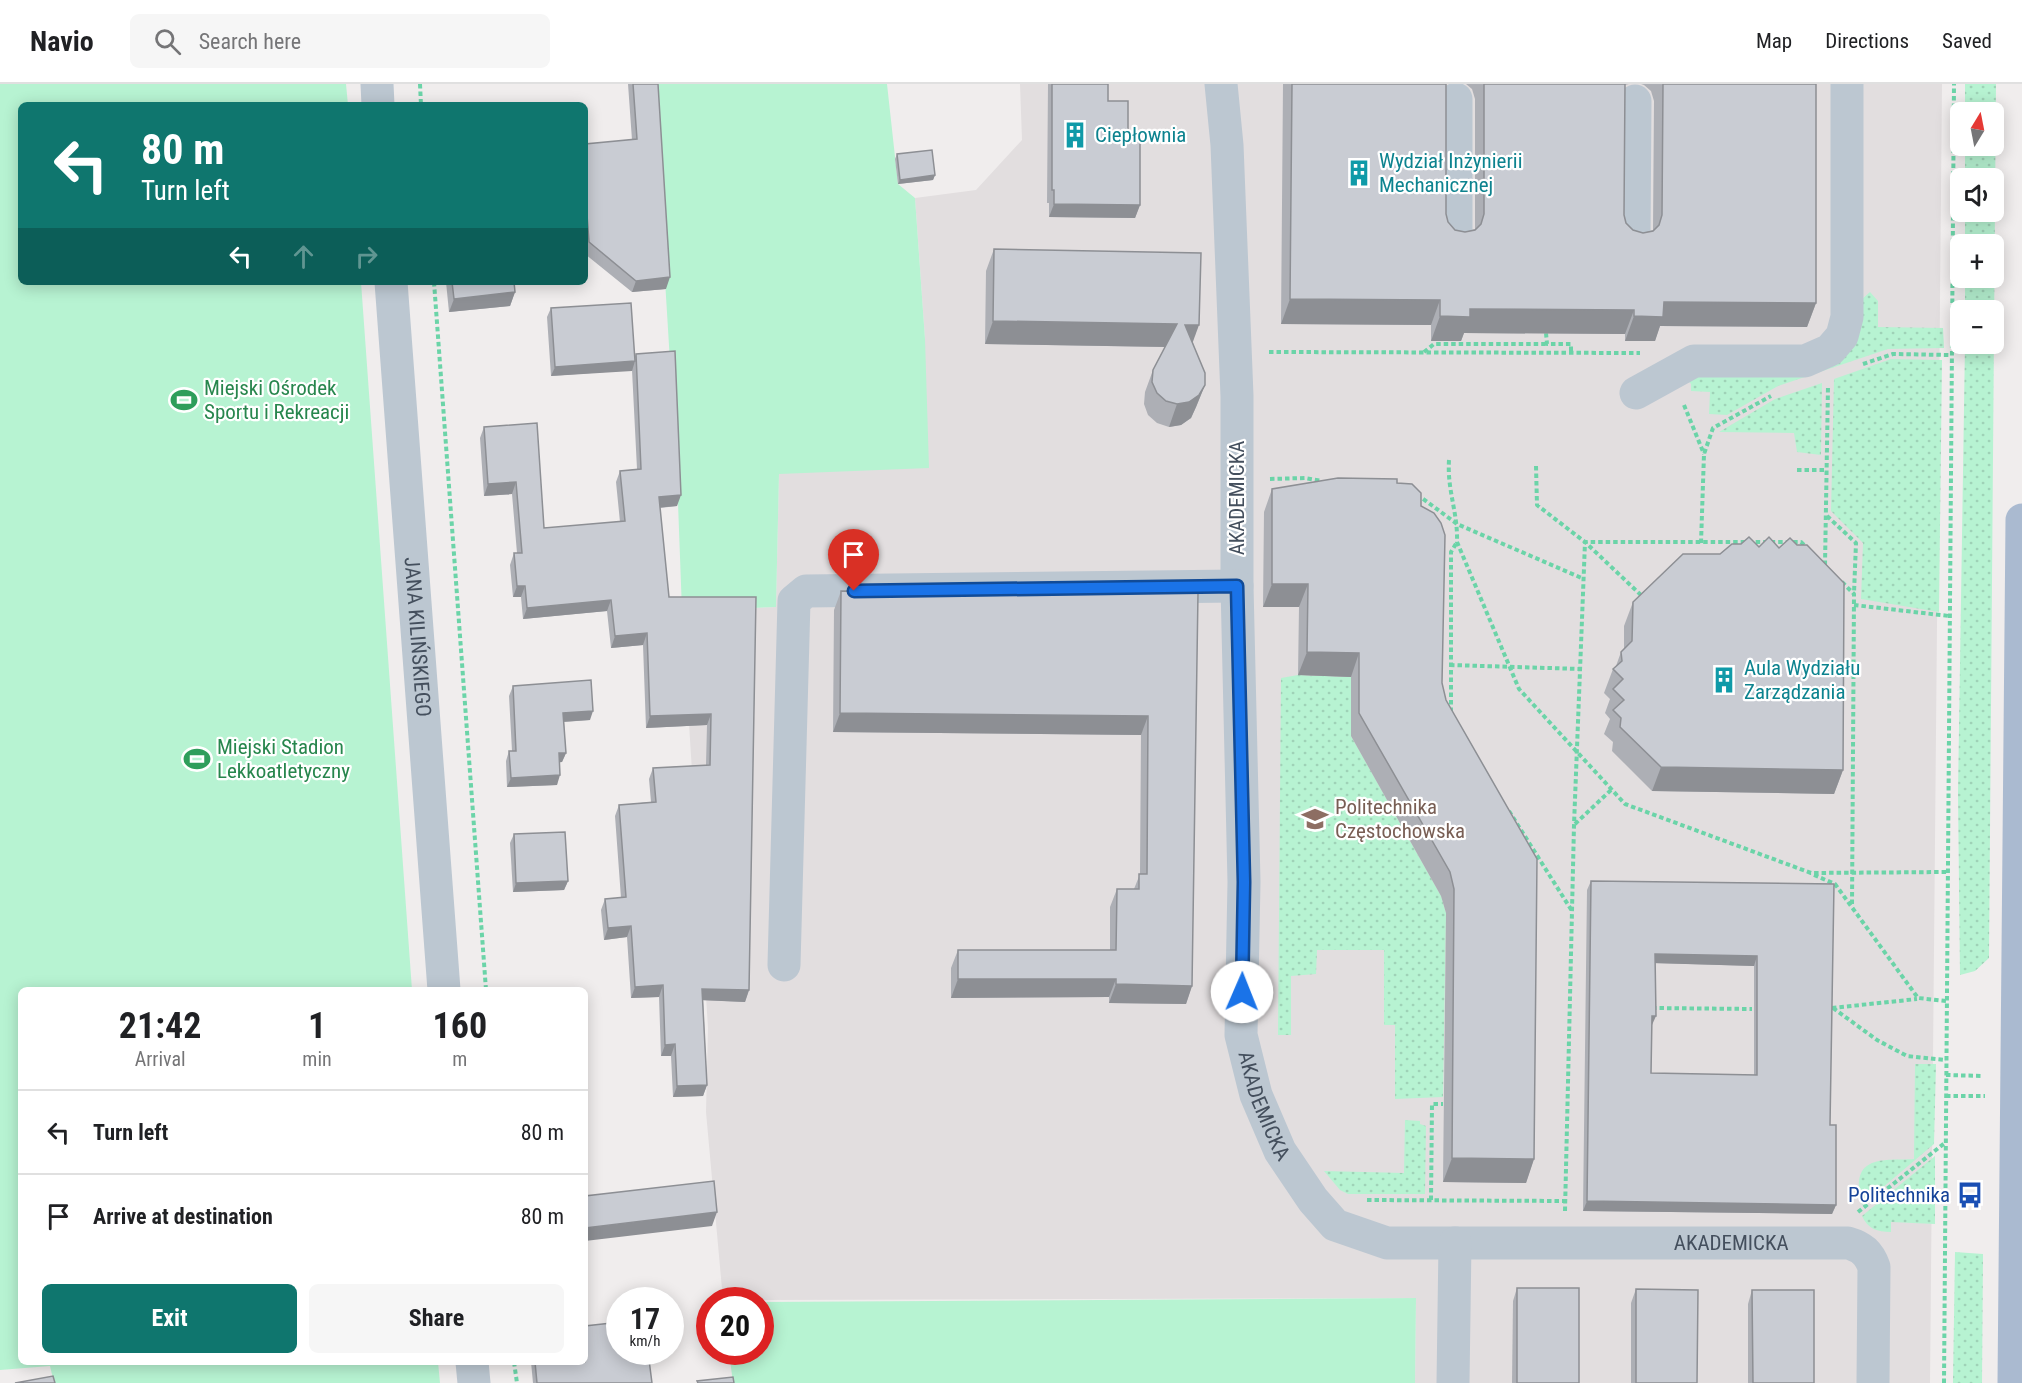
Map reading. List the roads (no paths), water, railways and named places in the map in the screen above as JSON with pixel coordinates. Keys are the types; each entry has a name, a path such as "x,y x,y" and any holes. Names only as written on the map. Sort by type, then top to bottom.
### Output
{"main road":[{"path":"2014,1383 2022,520"}],"street":[{"path":"377,84 378,102"},
{"name":"AKADEMICKA","path":"1221,84 1235,344 1237,586 1244,882 1242,1035 1256,1095 1280,1151 1313,1200 1335,1225 1387,1244 1564,1241 1848,1243 1857,1246 1870,1257 1874,1267 1873,1383"},
{"path":"1636,393 1694,361 1805,361 1830,350 1842,336 1847,317 1847,84"},
{"path":"1456,99 1456,238"},
{"path":"1634,239 1635,101"},
{"name":"JANA KILIŃSKIEGO","path":"391,285 444,987"},
{"path":"784,965 794,601 806,591 1237,586"},
{"path":"1453,1383 1455,1243"},
{"path":"472,1365 474,1383"}],"place":[{"name":"Ciepłownia","path":"1075,135"},
{"name":"Wydział Inżynierii Mechanicznej","path":"1359,173"},
{"name":"Miejski Ośrodek Sportu i Rekreacji","path":"184,400"},
{"name":"Aula Wydziału Zarządzania","path":"1724,680"},
{"name":"Miejski Stadion Lekkoatletyczny","path":"197,759"},
{"name":"Politechnika Częstochowska","path":"1315,819"},
{"name":"Politechnika","path":"1970,1195"}]}
